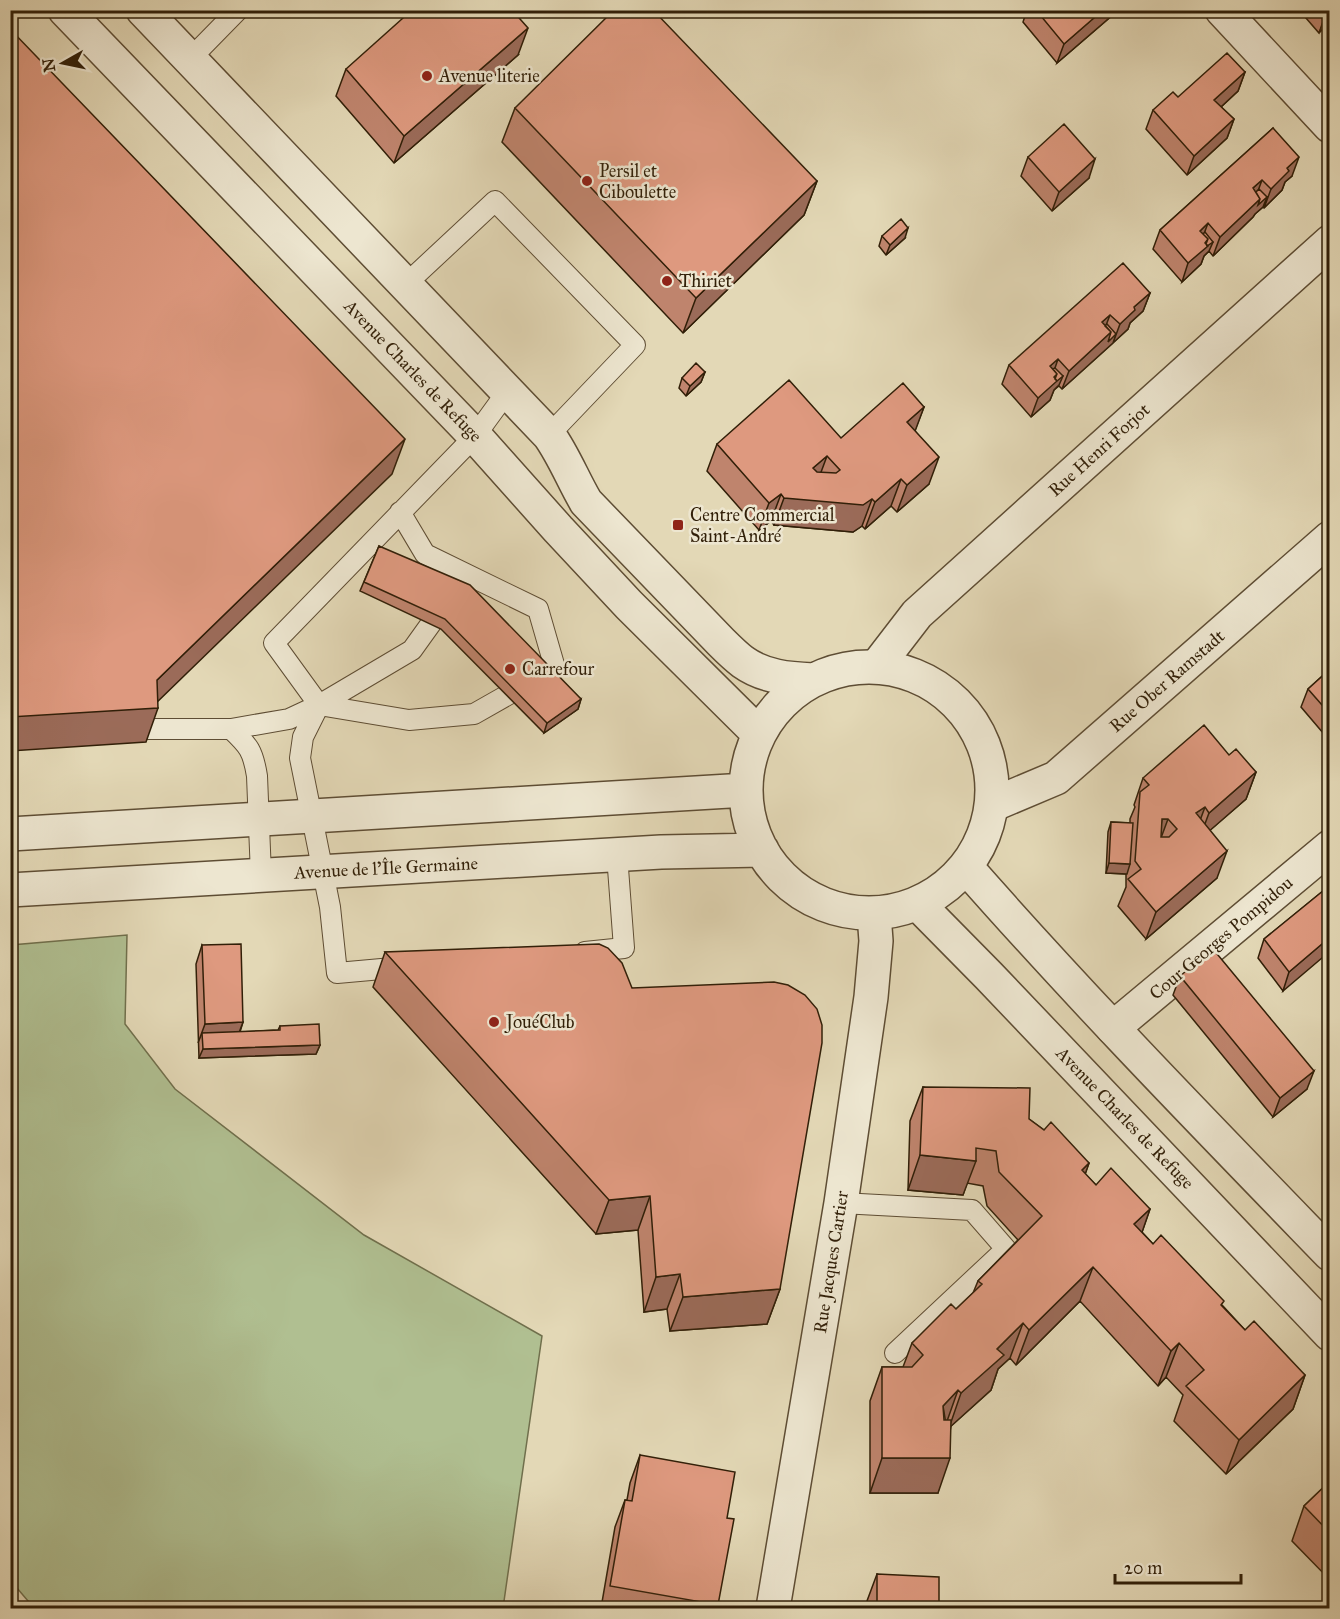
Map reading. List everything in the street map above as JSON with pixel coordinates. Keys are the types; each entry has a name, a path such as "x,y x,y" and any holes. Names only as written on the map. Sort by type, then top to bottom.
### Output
{"street":[{"name":"Avenue Charles de Refuge","path":"64,10 475,436 629,604 759,734"},
{"path":"143,10 549,435 561,452 586,502 721,642 744,662 766,674 813,680"},
{"path":"1222,10 1329,126"},
{"name":"Rue Henri Forjot","path":"877,666 917,614 1329,242"},
{"name":"Rue Ober Ramstadt","path":"992,805 1056,778 1329,538"},
{"path":"877,666 916,675 950,696 976,727 990,764 992,805 983,838 966,867 944,889 918,904 897,911 874,914 840,910 809,898 782,878 762,850 750,821 746,790 749,761 759,734 782,702 813,680 844,669 877,666"},
{"path":"10,834 746,790"},
{"name":"Cour Georges Pompidou","path":"1113,1028 1329,847"},
{"name":"Avenue de l'Île Germaine","path":"10,890 692,850 762,850"},
{"path":"966,867 1113,1028 1329,1254"},
{"name":"Avenue Charles de Refuge","path":"918,904 1329,1334"},
{"name":"Rue Jacques Cartier","path":"773,1608 841,1203 872,997 876,941 874,914"}],"lane":[{"path":"190,59 238,10"},
{"path":"405,285 495,201 635,345 549,435"},
{"path":"400,512 425,554 538,609 555,668 474,714 409,720 319,705 274,643 400,512 475,436 507,392"},
{"path":"146,729 231,729 289,719 319,705 412,650 465,575"},
{"path":"319,705 303,737 300,758 330,907 337,973 421,966"},
{"path":"231,729 246,744 254,761 257,776 261,875"},
{"path":"564,954 624,948 617,855"},
{"path":"841,1203 972,1210 1005,1249 895,1353"}],"green space":[{"path":"127,935 125,1024 175,1089 364,1235 542,1336 503,1608 34,1608 11,1581 11,945"}],"building":[{"name":"Avenue literie","path":"412,10 512,10 528,28 404,136 346,69"},
{"path":"614,10 653,10 817,181 696,298 515,108"},
{"path":"1036,10 1103,10 1064,44"},
{"path":"10,29 405,439 157,680 158,708 10,717"},
{"path":"1227,53 1245,72 1214,100 1234,119 1194,156 1153,110 1173,92 1178,97"},
{"path":"1064,124 1095,159 1059,192 1028,157"},
{"path":"1273,128 1299,157 1271,189 1262,180 1253,188 1260,199 1220,237 1208,223 1200,231 1208,239 1205,243 1208,246 1188,263 1160,230"},
{"path":"1259,189 1267,197 1258,205 1260,199 1256,192"},
{"path":"901,219 908,228 890,245 882,236"},
{"path":"1205,232 1213,242 1207,246 1208,239 1203,234"},
{"path":"1123,263 1150,293 1120,324 1110,315 1102,322 1111,332 1069,371 1058,359 1050,366 1057,374 1054,377 1057,381 1038,398 1009,365"},
{"path":"1107,324 1116,334 1108,342 1111,332 1105,326"},
{"path":"696,363 705,372 690,386 682,378"},
{"path":"1055,368 1063,376 1057,381 1055,379 1057,374 1053,369"},
{"path":"789,380 841,438 903,383 924,407 907,422 939,457 907,485 901,479 875,502 872,499 863,505 784,498 781,494 769,503 717,444","holes":["827,456 840,470 836,473 817,472 813,468"]},
{"name":"Carrefour","path":"379,546 470,585 581,699 547,723 445,619 364,582"},
{"path":"1329,670 1329,713 1308,689"},
{"path":"1204,725 1229,755 1236,749 1256,772 1209,813 1205,807 1196,813 1227,851 1156,912 1128,879 1141,869 1135,861 1140,792 1149,785 1143,778","holes":["1162,819 1168,819 1177,829 1169,837 1161,837"]},
{"path":"1111,822 1133,823 1130,864 1109,863"},
{"path":"1329,886 1329,938 1289,972 1264,939"},
{"path":"241,944 243,1022 205,1024 202,945"},
{"path":"599,944 608,948 622,963 632,988 774,982 788,985 805,995 817,1009 822,1025 822,1043 780,1289 683,1297 680,1274 656,1277 650,1196 609,1200 385,952"},
{"path":"1213,949 1314,1071 1280,1098 1180,976"},
{"path":"319,1024 320,1045 203,1049 202,1033 280,1030 280,1026"},
{"path":"923,1087 1030,1088 1029,1119 1044,1130 1051,1122 1089,1163 1082,1170 1096,1185 1111,1168 1150,1209 1134,1224 1153,1244 1161,1235 1224,1301 1221,1305 1245,1330 1254,1321 1305,1375 1239,1440 1186,1386 1204,1370 1179,1343 1171,1351 1093,1267 1029,1330 1023,1323 997,1349 1004,1355 961,1393 958,1390 943,1406 944,1420 951,1420 950,1458 882,1458 882,1367 912,1367 923,1355 912,1343 951,1304 956,1309 982,1284 978,1281 1042,1216 999,1172 996,1151 976,1148 976,1161 920,1155"},
{"path":"640,1455 735,1472 727,1518 734,1519 718,1605 610,1586 625,1500 632,1501"},
{"path":"1329,1482 1329,1532 1304,1506"},
{"path":"877,1574 939,1577 939,1608 877,1608"}],"place":[{"name":"Avenue literie","path":"427,76"},
{"name":"Persil et Ciboulette","path":"587,181"},
{"name":"Thiriet","path":"667,281"},
{"name":"Centre Commercial Saint-André","path":"678,525"},
{"name":"Carrefour","path":"510,669"},
{"name":"JouéClub","path":"494,1022"}]}
